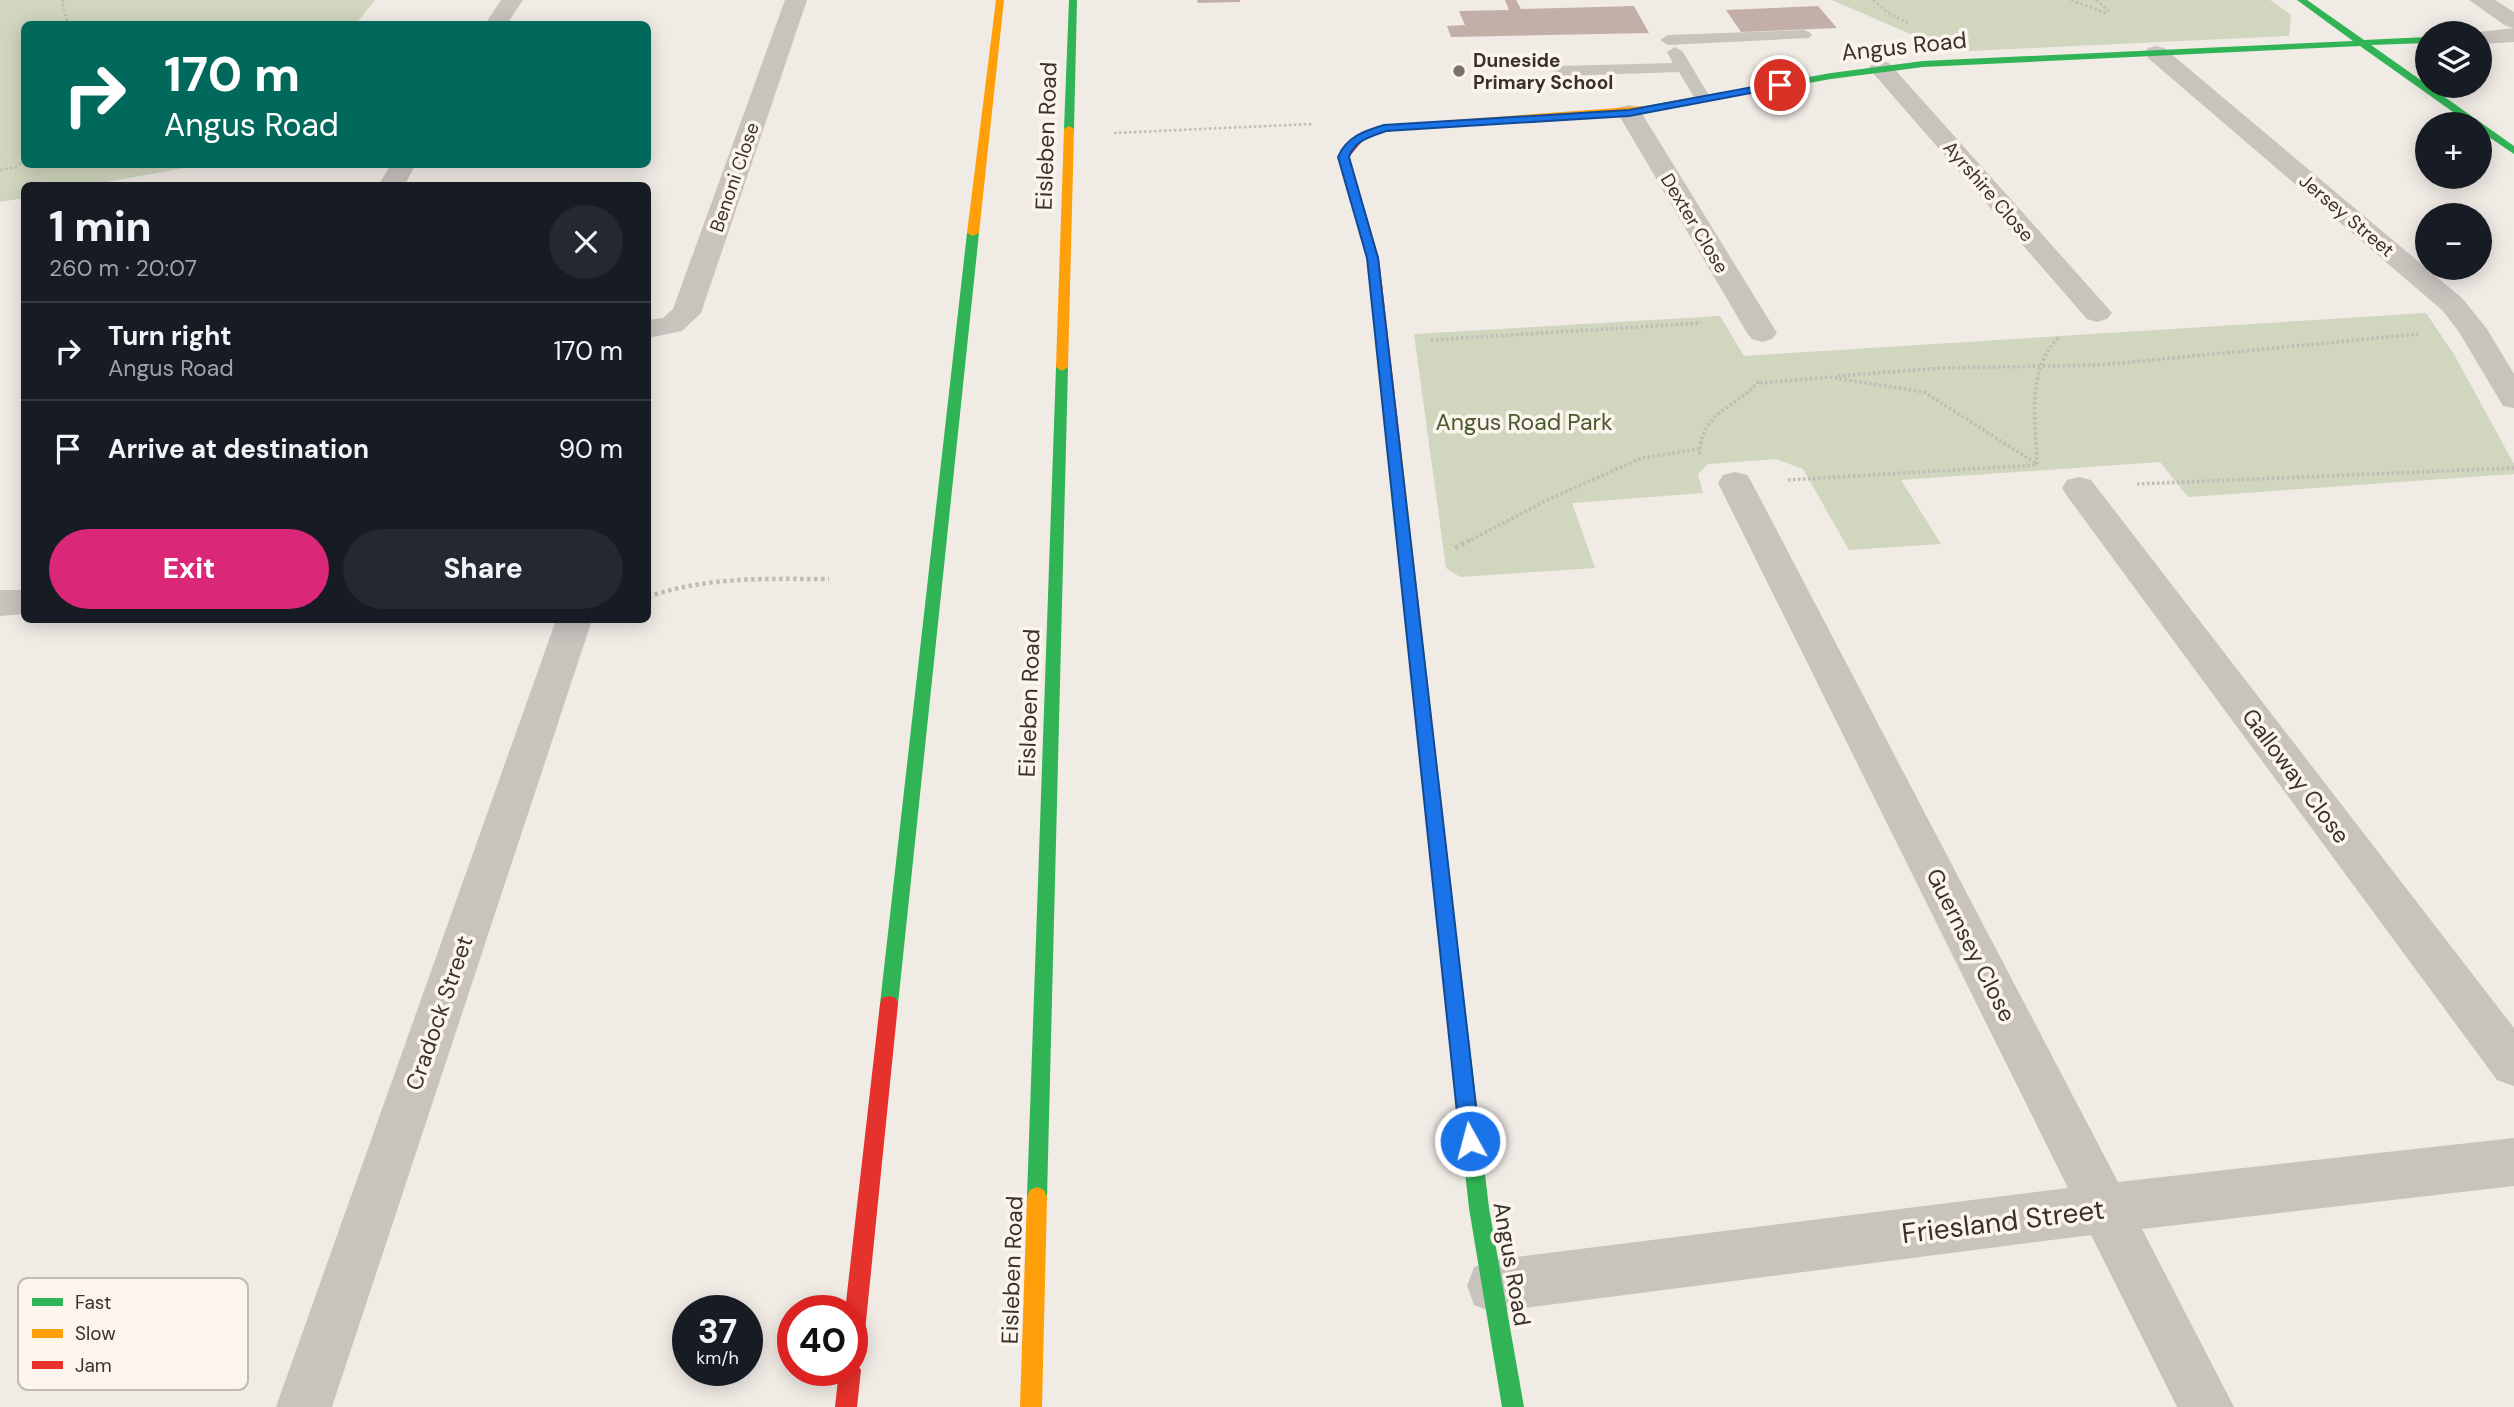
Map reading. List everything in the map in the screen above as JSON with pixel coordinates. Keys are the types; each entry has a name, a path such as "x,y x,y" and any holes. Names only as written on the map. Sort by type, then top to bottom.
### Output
{"main road":[{"path":"858,1295 925,659 1000,0"},
{"name":"Eisleben Road","path":"1031,1407 1073,0"},
{"path":"2301,0 2458,112"},
{"name":"Angus Road","path":"1513,1407 1467,1118 1373,258 1344,157 1347,148 1369,132 1401,125 1629,113 1881,68 2415,41"},
{"path":"2492,136 2514,151"},
{"path":"846,1407 848,1386"}],"street":[{"path":"498,21 512,0"},
{"name":"Benoni Close","path":"651,328 672,325 686,313 796,0"},
{"path":"2480,0 2514,21"},
{"path":"2492,36 2514,35"},
{"name":"Jersey Street","path":"2156,53 2453,305 2472,328 2514,399"},
{"name":"Ayrshire Close","path":"1881,68 2097,313"},
{"name":"Dexter Close","path":"1629,113 1758,327"},
{"name":"Guernsey Close","path":"1735,483 2206,1407"},
{"name":"Galloway Close","path":"2079,488 2514,1065"},
{"path":"0,603 21,602"},
{"name":"Cradock Street","path":"304,1407 573,623"},
{"name":"Friesland Street","path":"1493,1286 2105,1208 2514,1162"}],"lane":[{"path":"1665,34 1804,36"},
{"path":"1665,34 1703,99"},
{"path":"1561,71 1684,67"}],"path":[{"path":"64,0 62,2 67,21"},
{"path":"2071,0 2114,16"},
{"path":"1110,133 1322,124"},
{"path":"0,170 21,163"},
{"path":"2037,465 2036,368 2054,340 2097,313"},
{"path":"1381,337 1431,340 1758,327 1751,357 1760,383"},
{"path":"2037,465 1735,483 1703,469 1699,449 1708,426 1729,403 1760,383 1941,368 2101,365 2472,328"},
{"path":"1829,377 1924,392 2037,465 2079,488 2514,468"},
{"path":"1405,554 1446,552 1547,500 1642,458 1699,449"},
{"path":"651,596 677,585 829,579"}],"green space":[{"path":"0,0 375,0 358,21 21,21 21,168 185,168 106,182 21,182 21,198 0,202"},
{"path":"1832,0 2270,0 2291,15 2289,36 1967,51 1947,50"},
{"name":"Angus Road Park","path":"2426,313 2455,356 2514,464 2514,474 2188,497 2160,462 1901,480 1941,544 1849,550 1803,469 1776,459 1708,464 1698,474 1703,493 1572,503 1595,568 1460,577 1446,568 1414,334 1720,316 1744,356"}],"building":[{"path":"1197,0 1240,0 1240,2 1198,3"},
{"path":"1505,0 1516,0 1521,9 1634,6 1649,33 1451,37 1447,26 1465,25 1459,11 1509,10"},
{"path":"1818,6 1837,28 1741,32 1726,10"}],"traffic: fast":[{"path":"1069,129 1073,0"},
{"path":"2301,0 2459,112"},
{"path":"1645,109 1831,76 1923,64 2415,41"},
{"path":"2492,135 2514,151"},
{"path":"889,1004 973,233"},
{"path":"1037,1197 1062,367"},
{"path":"1446,922 1479,1208 1513,1407"}],"traffic: slow":[{"path":"973,233 1000,0"},
{"path":"1384,128 1645,109"},
{"path":"1062,367 1069,129"},
{"path":"1394,448 1446,922"},
{"path":"1031,1407 1037,1197"}],"traffic: jam":[{"path":"1384,128 1360,137 1344,157 1373,258 1394,448"},
{"path":"858,1295 889,1004"},
{"path":"846,1407 848,1386"}],"place":[{"name":"Duneside Primary School","path":"1459,71"}],"route":[{"path":"1470,1141 1373,258 1344,157 1347,148 1356,139 1369,132 1401,125 1629,113 1780,85"}]}
